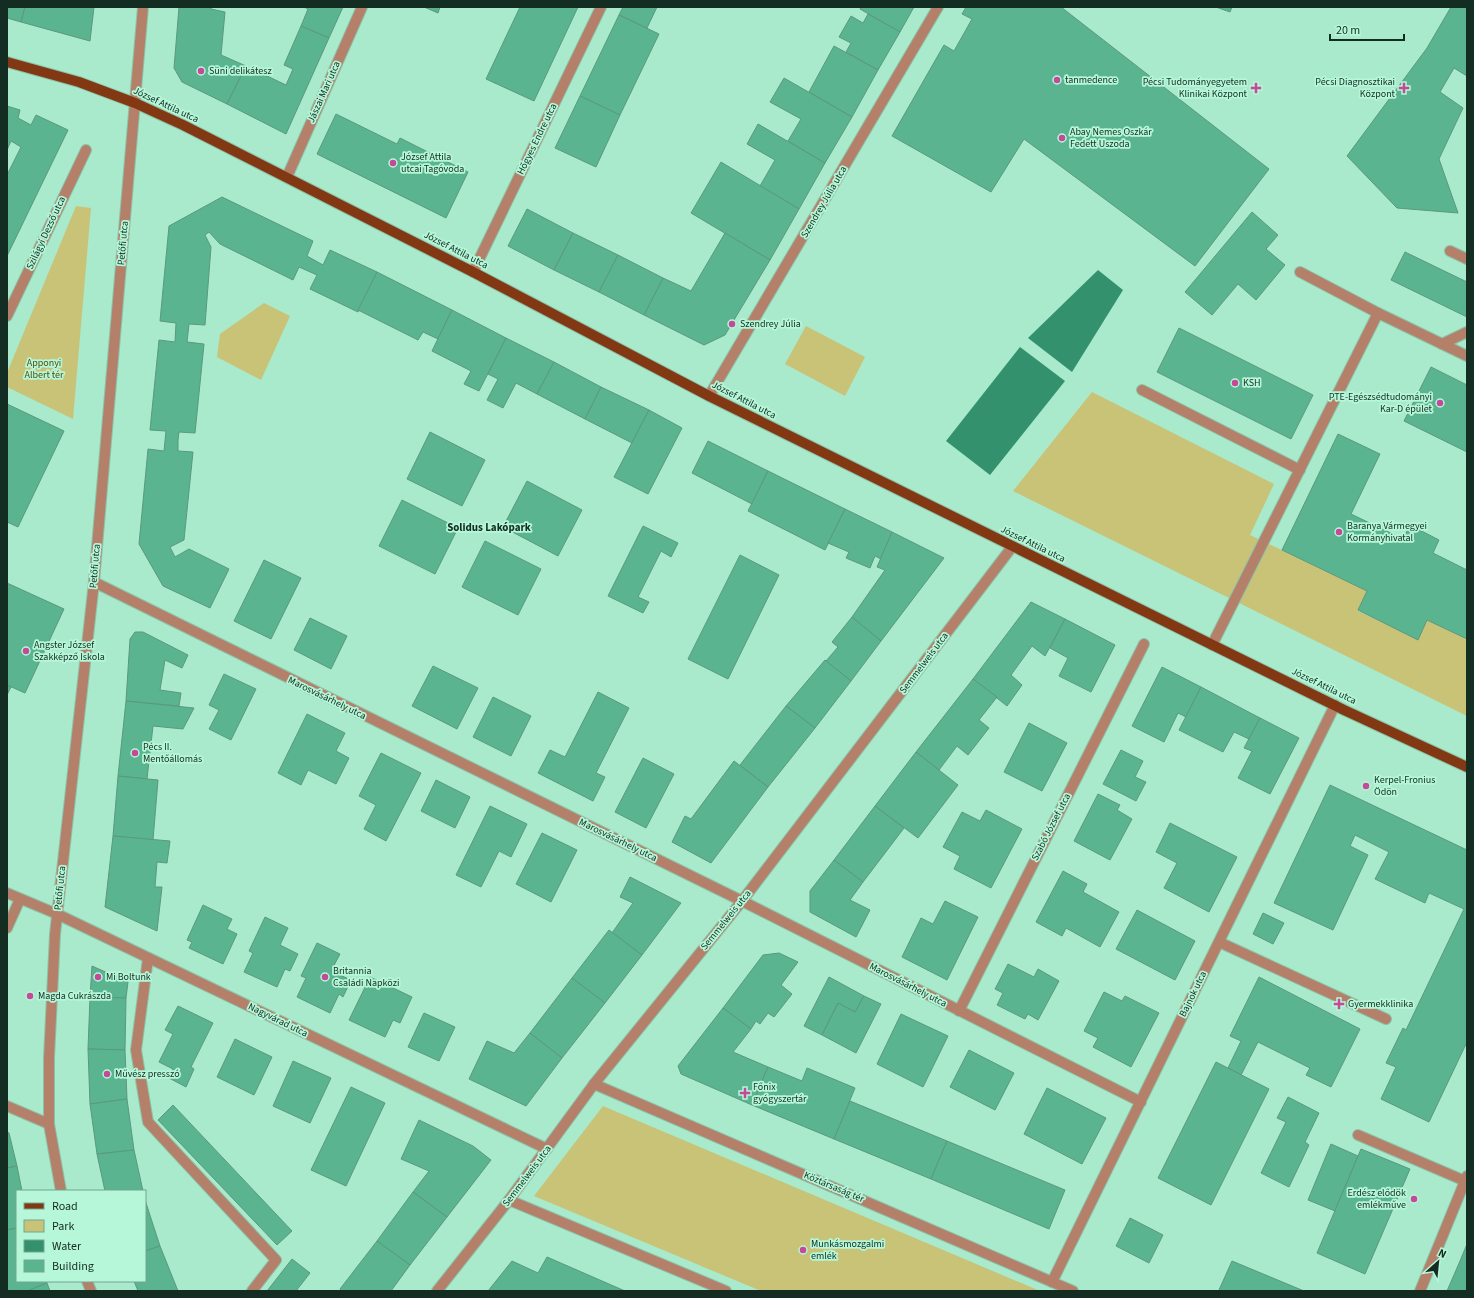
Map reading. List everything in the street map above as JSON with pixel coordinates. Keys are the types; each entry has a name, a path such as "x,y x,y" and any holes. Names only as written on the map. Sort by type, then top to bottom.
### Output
{"main road":[{"name":"József Attila utca","path":"7,62 79,82 135,103 287,177 473,272 709,396 1212,645 1467,767"}],"street":[{"name":"Petőfi utca","path":"61,1190 49,1124 49,1058 57,914 94,582 143,7"},
{"name":"Jászai Mari utca","path":"287,177 362,7"},
{"name":"Hőgyes Endre utca","path":"473,272 601,7"},
{"name":"Szendrey Júlia utca","path":"709,396 938,7"},
{"name":"Szilágyi Dezső utca","path":"7,316 86,150"},
{"path":"1450,251 1467,259"},
{"path":"1300,272 1378,314 1467,356"},
{"path":"1212,645 1378,314"},
{"path":"1442,344 1467,332"},
{"path":"1142,390 1300,470"},
{"name":"Semmelweis utca","path":"437,1291 509,1200 594,1084 742,901 1012,547"},
{"name":"Marosvásárhely utca","path":"94,582 742,901 1141,1102"},
{"name":"Szabó József utca","path":"959,1011 1144,644"},
{"name":"Bajnok utca","path":"1052,1282 1335,705"},
{"name":"Nagyvárad utca","path":"7,893 57,914 547,1149"},
{"path":"7,928 20,899"},
{"path":"1219,942 1386,1019"},
{"path":"148,958 136,1050 148,1122 276,1260 252,1291"},
{"name":"Köztársaság tér","path":"594,1084 1074,1291"},
{"path":"7,1106 49,1124"},
{"path":"1358,1135 1466,1179 1420,1291"},
{"path":"509,1200 726,1291"}],"green space":[{"name":"Apponyi Albert tér","path":"76,206 91,208 73,419 7,387 7,373"},
{"path":"264,303 290,316 261,380 217,357 220,334"},
{"path":"806,326 865,357 845,396 785,364"},
{"path":"1092,392 1274,484 1250,535 1367,591 1358,611 1418,639 1427,620 1467,639 1467,716 1013,491"},
{"path":"603,1106 1040,1291 761,1291 534,1196"}],"water":[{"path":"1098,270 1123,290 1072,372 1028,338"},
{"path":"1020,347 1065,381 990,475 946,441"}],"building":[{"path":"7,7 25,7 21,22 7,18"},
{"path":"25,7 94,7 90,41 21,22"},
{"path":"179,7 211,7 211,9 225,12 221,55 246,66 227,104 182,82 174,68"},
{"path":"304,7 343,7 329,38 301,26 308,9"},
{"path":"424,7 440,7 438,13"},
{"path":"520,7 578,7 534,101 486,79"},
{"path":"623,7 657,7 647,28 619,15"},
{"path":"861,7 914,7 900,32 860,9"},
{"name":"Abay Nemes Oszkár Fedett Uszoda","path":"966,7 1061,7 1269,169 1195,266 1024,139 991,192 892,136 944,45 954,51 972,19 962,14"},
{"path":"1216,7 1232,7 1230,12"},
{"path":"1451,7 1467,7 1467,76 1454,68 1440,92 1463,108 1439,159 1458,213 1397,208 1347,156 1427,48"},
{"path":"868,14 900,32 878,70 846,52 851,43 839,37 851,16 863,23"},
{"path":"619,15 659,34 620,115 580,96"},
{"path":"301,26 329,38 286,134 227,104 246,66 286,85 293,69 284,65"},
{"path":"834,46 878,70 852,117 809,92"},
{"path":"784,78 852,117 825,163 788,141 801,119 770,102"},
{"path":"580,96 620,115 596,167 555,148"},
{"path":"7,106 20,110 18,118 31,125 36,115 68,130 7,256 7,175 21,147 11,141 7,150"},
{"name":"József Attila utcai Tagóvoda","path":"336,114 397,144 400,138 468,172 446,218 317,154"},
{"path":"758,124 825,163 799,209 760,186 775,160 747,144"},
{"path":"721,162 799,209 770,260 691,213"},
{"path":"222,197 313,241 307,256 323,265 330,250 377,272 358,312 310,289 317,275 299,267 293,280 220,244 209,232 205,235 211,247 205,325 189,324 187,342 204,344 195,433 179,432 178,440 178,451 193,452 184,540 170,547 175,557 189,549 229,569 210,608 163,586 139,544 148,449 164,451 166,431 150,430 159,340 175,342 176,323 160,321 169,226"},
{"path":"527,209 573,233 554,270 508,246"},
{"path":"1252,212 1278,235 1266,249 1285,265 1256,300 1238,284 1212,315 1185,292"},
{"path":"573,233 618,255 599,292 554,270"},
{"path":"725,233 770,260 725,335 704,345 644,315 663,278 691,291"},
{"path":"1405,252 1467,282 1467,317 1391,280"},
{"path":"618,255 663,278 644,315 599,292"},
{"path":"377,272 452,310 438,339 423,332 418,340 358,310"},
{"path":"452,310 506,338 479,391 464,384 471,371 432,351"},
{"name":"KSH","path":"1179,328 1313,395 1291,439 1157,372"},
{"path":"506,338 554,362 537,394 516,383 503,408 487,400 498,379 488,374"},
{"path":"554,362 601,387 585,419 537,394"},
{"name":"PTE-Egészsédtudományi Kar-D épület","path":"1431,367 1467,385 1467,452 1404,421"},
{"path":"601,387 649,410 632,443 585,419"},
{"path":"7,404 64,431 18,527 7,522"},
{"path":"649,410 682,428 648,494 614,477"},
{"path":"430,432 485,460 462,506 407,479"},
{"name":"Baranya Vármegyei Kormányhivatal","path":"1338,434 1380,454 1351,514 1403,539 1410,525 1439,540 1433,553 1467,570 1467,639 1427,620 1418,640 1358,610 1367,591 1282,550"},
{"path":"708,441 768,471 752,504 692,473"},
{"path":"768,471 845,509 825,550 748,511"},
{"path":"527,481 582,510 558,556 503,527"},
{"path":"402,500 458,528 435,574 379,546"},
{"path":"845,509 892,532 881,559 875,556 870,568 846,558 849,552 828,543"},
{"path":"643,526 678,543 671,557 661,551 638,597 649,602 643,613 608,596"},
{"path":"892,532 944,558 881,641 852,617 885,570 877,567"},
{"path":"485,541 541,569 518,615 462,587"},
{"path":"740,555 779,575 728,679 688,659"},
{"path":"264,560 301,578 271,639 234,621"},
{"path":"7,583 64,609 25,693 7,685"},
{"path":"1031,602 1065,619 1045,656 1032,646 1011,675 1022,685 1007,706 973,679"},
{"path":"852,617 881,641 851,681 826,661 838,647 832,642"},
{"path":"310,618 347,636 331,669 294,650"},
{"path":"1065,619 1115,645 1091,692 1059,676 1068,658 1050,648"},
{"path":"135,632 143,632 188,655 182,668 165,660 160,690 181,693 179,706 126,701 130,639"},
{"path":"825,660 851,681 815,728 786,706"},
{"path":"433,666 478,688 457,729 412,706"},
{"path":"1162,667 1201,687 1186,717 1178,713 1164,742 1132,726"},
{"path":"224,674 256,689 231,740 209,729 219,710 209,705"},
{"path":"973,679 997,697 979,720 989,728 968,755 957,746 939,770 916,752"},
{"path":"7,685 11,687 7,695"},
{"path":"1201,687 1260,718 1249,739 1234,732 1223,752 1179,730"},
{"path":"598,692 629,708 596,773 605,777 593,801 538,773 550,750 565,757"},
{"path":"493,697 531,716 511,756 473,737"},
{"name":"Pécs II. Mentőállomás","path":"126,701 194,708 183,729 153,726 147,779 118,776"},
{"path":"786,706 815,728 768,787 740,765"},
{"path":"307,714 345,733 336,751 349,758 336,784 308,770 301,785 278,773"},
{"path":"1260,718 1299,738 1270,794 1238,778 1252,751 1244,748"},
{"path":"1029,723 1067,743 1042,791 1004,772"},
{"path":"1121,750 1143,761 1135,777 1146,782 1136,801 1103,784"},
{"path":"916,752 958,785 918,838 875,806"},
{"path":"381,753 421,773 386,841 364,829 376,805 359,796"},
{"path":"643,758 674,774 646,828 615,812"},
{"path":"734,761 768,787 711,863 672,842 685,816 691,819"},
{"path":"118,776 158,780 153,840 113,836"},
{"path":"436,780 470,797 455,828 421,811"},
{"path":"1330,785 1467,850 1467,1042 1429,1122 1381,1099 1396,1067 1386,1063 1403,1028 1406,1030 1464,909 1429,893 1425,903 1375,879 1389,852 1355,835 1350,846 1368,855 1333,930 1274,903"},
{"path":"1098,794 1120,805 1117,810 1132,819 1110,860 1074,841"},
{"path":"490,806 527,824 511,857 499,851 481,887 456,875"},
{"path":"875,806 904,828 863,882 834,860"},
{"path":"986,810 1022,829 991,888 954,869 960,856 943,847 962,812 980,821"},
{"path":"1170,823 1237,857 1209,912 1164,888 1177,863 1156,852"},
{"path":"542,833 577,850 551,902 516,884"},
{"path":"113,836 170,841 167,863 157,862 155,887 162,887 157,931 105,907"},
{"path":"834,860 863,882 850,900 870,910 856,937 810,912 810,891"},
{"path":"1063,871 1087,884 1083,892 1119,912 1100,947 1066,928 1062,936 1036,922"},
{"path":"630,877 681,903 642,955 612,933 633,903 620,897"},
{"path":"945,901 978,917 947,980 902,957 921,918 933,924"},
{"path":"203,905 232,919 227,929 237,934 223,964 189,948 192,942 187,940"},
{"path":"1137,910 1195,941 1175,980 1116,949"},
{"path":"1263,913 1284,923 1273,944 1253,934"},
{"path":"265,917 288,928 280,945 298,954 290,971 285,969 277,987 244,972 253,953 249,951"},
{"path":"609,930 642,955 605,1003 572,978"},
{"name":"Britannia Családi Napközi","path":"317,943 340,954 331,971 351,980 343,997 339,994 330,1013 297,997 306,978 301,976"},
{"path":"779,953 798,962 781,985 792,994 774,1017 768,1013 760,1024 756,1021 751,1029 723,1008 763,955"},
{"path":"1008,964 1034,977 1038,969 1059,981 1038,1020 1028,1014 1025,1019 997,1005 1003,993 995,989"},
{"path":"92,966 128,982 126,998 90,997"},
{"path":"370,977 412,997 400,1023 393,1020 385,1037 349,1020"},
{"path":"829,977 864,996 855,1012 838,1003 822,1035 804,1026"},
{"path":"1259,977 1360,1029 1331,1087 1306,1075 1310,1068 1258,1042 1241,1075 1228,1068 1241,1041 1230,1036"},
{"path":"572,978 605,1003 562,1058 530,1033"},
{"path":"1104,992 1122,1001 1125,996 1159,1013 1131,1067 1093,1047 1098,1038 1084,1031"},
{"path":"864,996 881,1004 856,1053 822,1035 838,1003 855,1012"},
{"path":"90,997 126,998 125,1050 88,1049"},
{"path":"178,1006 213,1023 191,1067 194,1069 186,1087 169,1078 173,1069 159,1062 173,1034 165,1030"},
{"path":"723,1008 751,1029 733,1052 768,1067 752,1105 681,1074 678,1066"},
{"path":"424,1013 455,1027 439,1061 408,1047"},
{"path":"901,1014 948,1036 923,1087 877,1064"},
{"path":"530,1033 562,1058 526,1106 469,1079 487,1041 514,1053"},
{"path":"235,1039 272,1057 254,1095 217,1077"},
{"name":"Művész presszó","path":"88,1049 125,1050 127,1099 90,1104"},
{"path":"969,1050 1014,1073 995,1110 950,1087"},
{"path":"293,1061 331,1078 310,1123 273,1106"},
{"path":"1216,1062 1269,1089 1211,1205 1158,1178"},
{"path":"768,1067 802,1081 807,1068 855,1088 834,1139 752,1105"},
{"path":"351,1087 385,1103 346,1186 311,1170"},
{"path":"1047,1088 1106,1118 1082,1164 1024,1134"},
{"path":"1288,1097 1319,1113 1305,1142 1309,1145 1289,1187 1261,1173 1286,1122 1277,1118"},
{"path":"127,1099 134,1150 97,1154 90,1104"},
{"path":"850,1101 947,1141 931,1179 834,1139"},
{"path":"173,1105 292,1231 277,1245 158,1120"},
{"path":"419,1120 473,1146 491,1160 447,1217 413,1192 429,1171 401,1159"},
{"path":"7,1132 9,1133 17,1166 7,1168"},
{"path":"947,1141 1065,1190 1049,1229 931,1179"},
{"path":"1331,1144 1358,1156 1335,1211 1308,1200"},
{"path":"1361,1149 1410,1169 1365,1274 1317,1253"},
{"path":"134,1150 143,1190 105,1190 97,1154"},
{"path":"17,1166 22,1190 16,1190 16,1228 7,1230 7,1168"},
{"path":"413,1192 447,1217 410,1265 377,1241"},
{"path":"146,1203 160,1246 146,1251"},
{"path":"1130,1218 1163,1235 1149,1263 1116,1246"},
{"path":"16,1228 16,1282 47,1283 27,1291 7,1291 7,1230"},
{"path":"377,1241 410,1265 391,1291 342,1291 340,1289"},
{"path":"1467,1244 1467,1291 1447,1291 1460,1261"},
{"path":"160,1246 178,1291 138,1291 134,1282 146,1282 146,1251"},
{"path":"547,1257 625,1291 488,1291 512,1261 538,1273"},
{"path":"292,1259 310,1273 296,1291 267,1291"},
{"path":"1232,1261 1304,1291 1221,1291 1219,1290"},
{"path":"47,1283 50,1291 27,1291"}],"place":[{"name":"Süni delikátesz","path":"201,71"},
{"name":"tanmedence","path":"1057,80"},
{"name":"Pécsi Tudományegyetem Klinikai Központ","path":"1256,88"},
{"name":"Pécsi Diagnosztikai Központ","path":"1404,88"},
{"name":"Abay Nemes Oszkár Fedett Uszoda","path":"1062,138"},
{"name":"József Attila utcai Tagóvoda","path":"393,163"},
{"name":"Szendrey Júlia","path":"732,324"},
{"name":"KSH","path":"1235,383"},
{"name":"PTE-Egészsédtudományi Kar-D épület","path":"1440,403"},
{"name":"Baranya Vármegyei Kormányhivatal","path":"1339,532"},
{"name":"Angster József Szakképző Iskola","path":"26,651"},
{"name":"Pécs II. Mentőállomás","path":"135,753"},
{"name":"Kerpel-Fronius Ödön","path":"1366,786"},
{"name":"Mi Boltunk","path":"98,977"},
{"name":"Britannia Családi Napközi","path":"325,977"},
{"name":"Magda Cukrászda","path":"30,996"},
{"name":"Gyermekklinika","path":"1339,1004"},
{"name":"Művész presszó","path":"107,1074"},
{"name":"Főnix gyógyszertár","path":"745,1093"},
{"name":"Erdész elődök emlékműve","path":"1414,1199"},
{"name":"Munkásmozgalmi emlék","path":"803,1250"}],"district":[{"name":"Solidus Lakópark","path":"489,527"}]}
